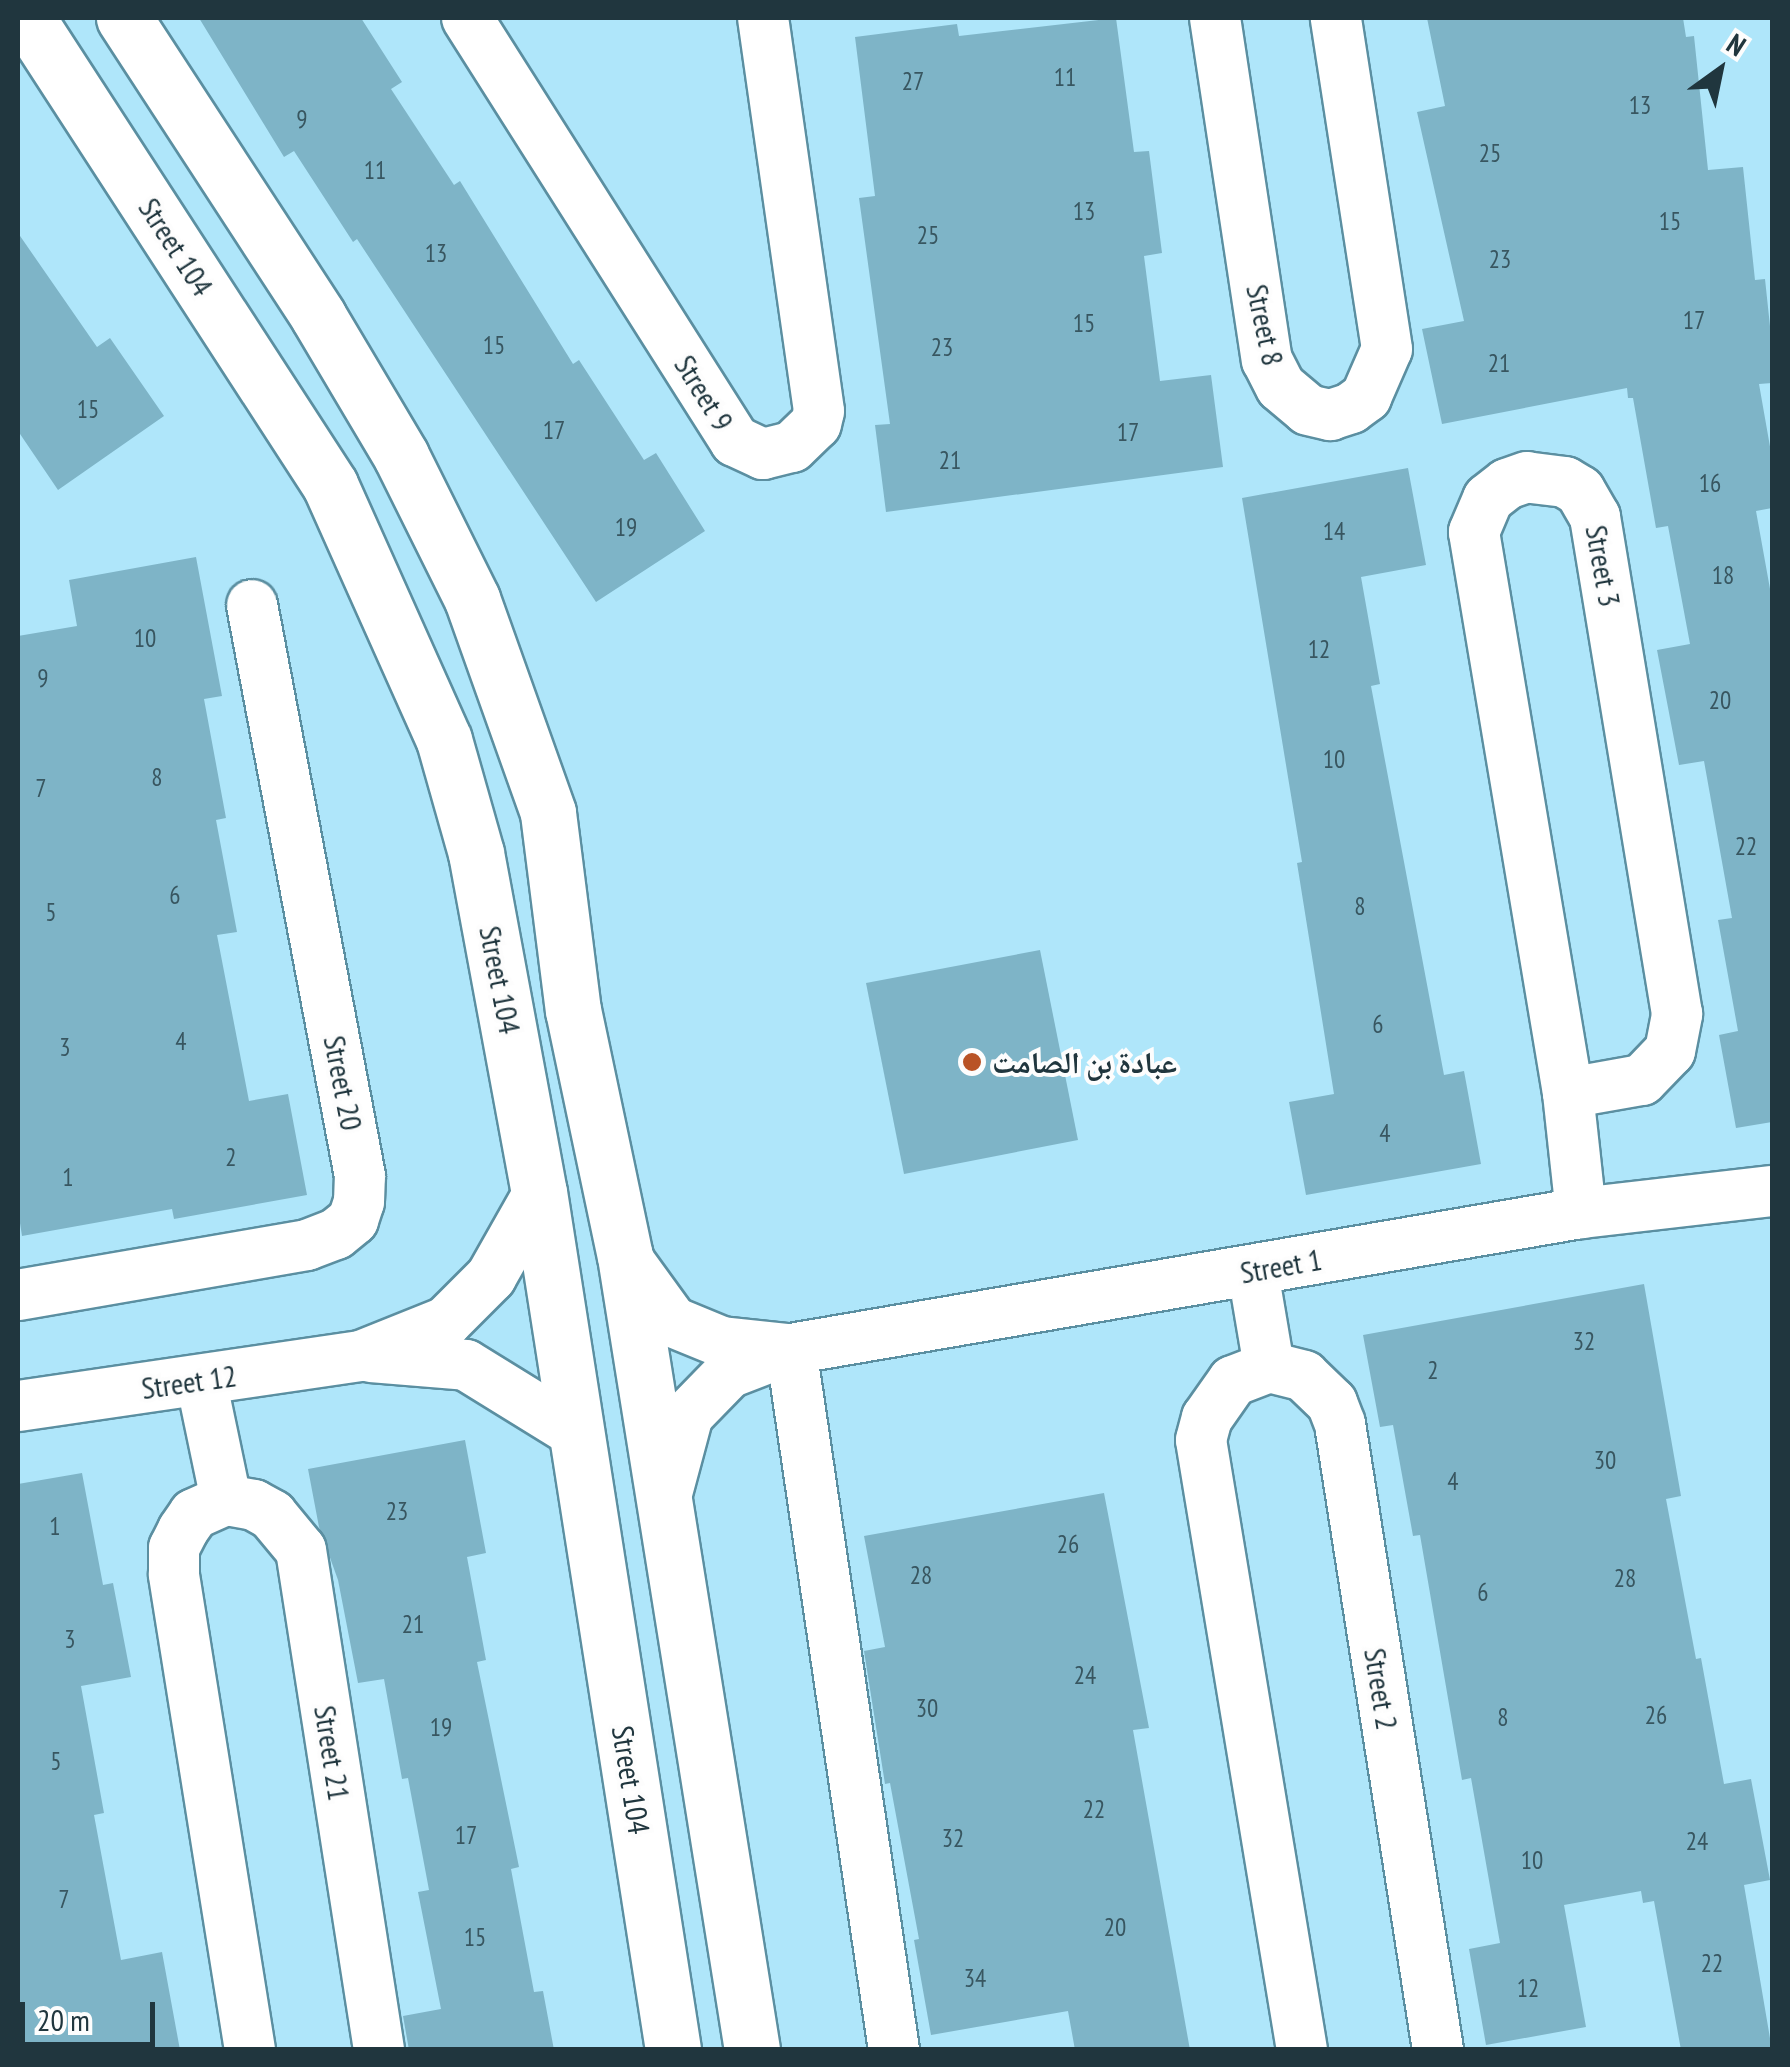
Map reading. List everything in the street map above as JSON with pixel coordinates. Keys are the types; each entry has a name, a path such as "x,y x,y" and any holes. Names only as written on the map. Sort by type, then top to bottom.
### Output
{"street":[{"name":"Street 104","path":"27,18 330,485 401,636 444,740 476,853 540,1192 673,2050"},
{"name":"Street 9","path":"467,18 734,441 763,454 792,448 816,424 819,411 763,18"},
{"name":"Street 8","path":"1216,18 1267,360 1281,387 1308,410 1330,415 1351,408 1366,397 1387,349 1336,18"},
{"path":"130,22 318,316 402,456 478,616 548,813 573,1010 625,1256 752,2050"},
{"path":"244,354 259,358 289,355 312,332 318,316"},
{"name":"Street 3","path":"1568,1094 1642,1080 1670,1051 1677,1014 1595,517 1580,491 1565,482 1526,477 1488,499 1474,532 1568,1094 1581,1212"},
{"name":"Street 20","path":"18,1296 307,1246 353,1220 359,1202 360,1176 252,605"},
{"path":"401,636 433,611 460,608 478,616"},
{"name":"Street 12","path":"361,1356 446,1322 492,1278 540,1192"},
{"name":"Street 1","path":"666,1497 688,1415 728,1373 790,1349 1253,1272 1581,1212 1772,1192"},
{"name":"Street 1","path":"625,1256 673,1322 722,1342 790,1349"},
{"path":"1253,1272 1269,1368 1233,1380 1207,1418 1201,1440 1302,2050"},
{"path":"790,1349 894,2050"},
{"name":"Street 12","path":"18,1406 361,1356 466,1364 576,1433"},
{"name":"Street 2","path":"1269,1368 1304,1376 1332,1403 1340,1424 1438,2050"},
{"path":"201,1380 226,1500 194,1514 174,1548 174,1574 250,2050"},
{"name":"Street 21","path":"226,1500 272,1515 300,1550 379,2050"}],"building":[{"path":"199,18 361,18 402,82 391,89 454,185 460,181 573,364 579,360 644,460 656,453 705,531 596,602 357,239 353,242 294,151 284,157"},
{"path":"1116,18 1134,152 1149,151 1162,253 1144,256 1160,381 1211,375 1223,467 886,512 875,425 890,424 859,198 875,196 855,37 957,24 959,36"},
{"path":"1427,18 1683,18 1686,37 1694,36 1708,170 1743,167 1755,280 1765,279 1772,345 1772,383 1759,384 1772,458 1772,508 1756,511 1772,600 1772,1122 1736,1128 1719,1035 1738,1031 1718,920 1732,918 1704,761 1679,765 1657,650 1690,644 1668,526 1656,528 1633,398 1628,398 1627,388 1442,424 1422,329 1464,321 1417,112 1445,106"},
{"path":"18,233 97,347 110,338 164,416 58,490 18,431"},
{"path":"1408,468 1426,565 1361,577 1380,684 1371,686 1444,1075 1464,1071 1481,1164 1306,1195 1289,1102 1334,1094 1297,863 1302,862 1242,498"},
{"path":"196,557 222,696 204,699 226,818 216,820 237,932 217,935 249,1101 288,1094 307,1195 174,1219 172,1209 22,1236 18,1210 18,636 77,626 69,580"},
{"name":"عبادة بن الصامت","path":"1040,950 1078,1140 904,1174 866,983"},
{"path":"1644,1284 1681,1496 1666,1499 1696,1659 1701,1658 1724,1784 1751,1779 1770,1880 1744,1885 1772,2050 1681,2050 1654,1901 1643,1903 1641,1891 1564,1905 1586,2027 1486,2045 1469,1949 1500,1943 1471,1778 1462,1780 1420,1535 1413,1536 1393,1425 1380,1427 1363,1335"},
{"path":"465,1440 486,1553 467,1557 486,1660 477,1662 519,1867 511,1869 534,1992 543,1991 554,2050 409,2050 403,2016 441,2009 418,1892 429,1890 408,1778 402,1779 384,1679 358,1683 338,1580 319,1527 308,1469"},
{"path":"82,1473 103,1585 113,1583 131,1677 81,1686 104,1813 94,1815 121,1960 162,1952 180,2050 18,2050 18,1484"},
{"path":"1104,1493 1149,1728 1133,1730 1190,2050 1075,2050 1068,2011 931,2035 914,1940 919,1939 890,1783 885,1784 864,1651 885,1647 864,1536"}],"place":[{"name":"عبادة بن الصامت","path":"972,1062"}]}
